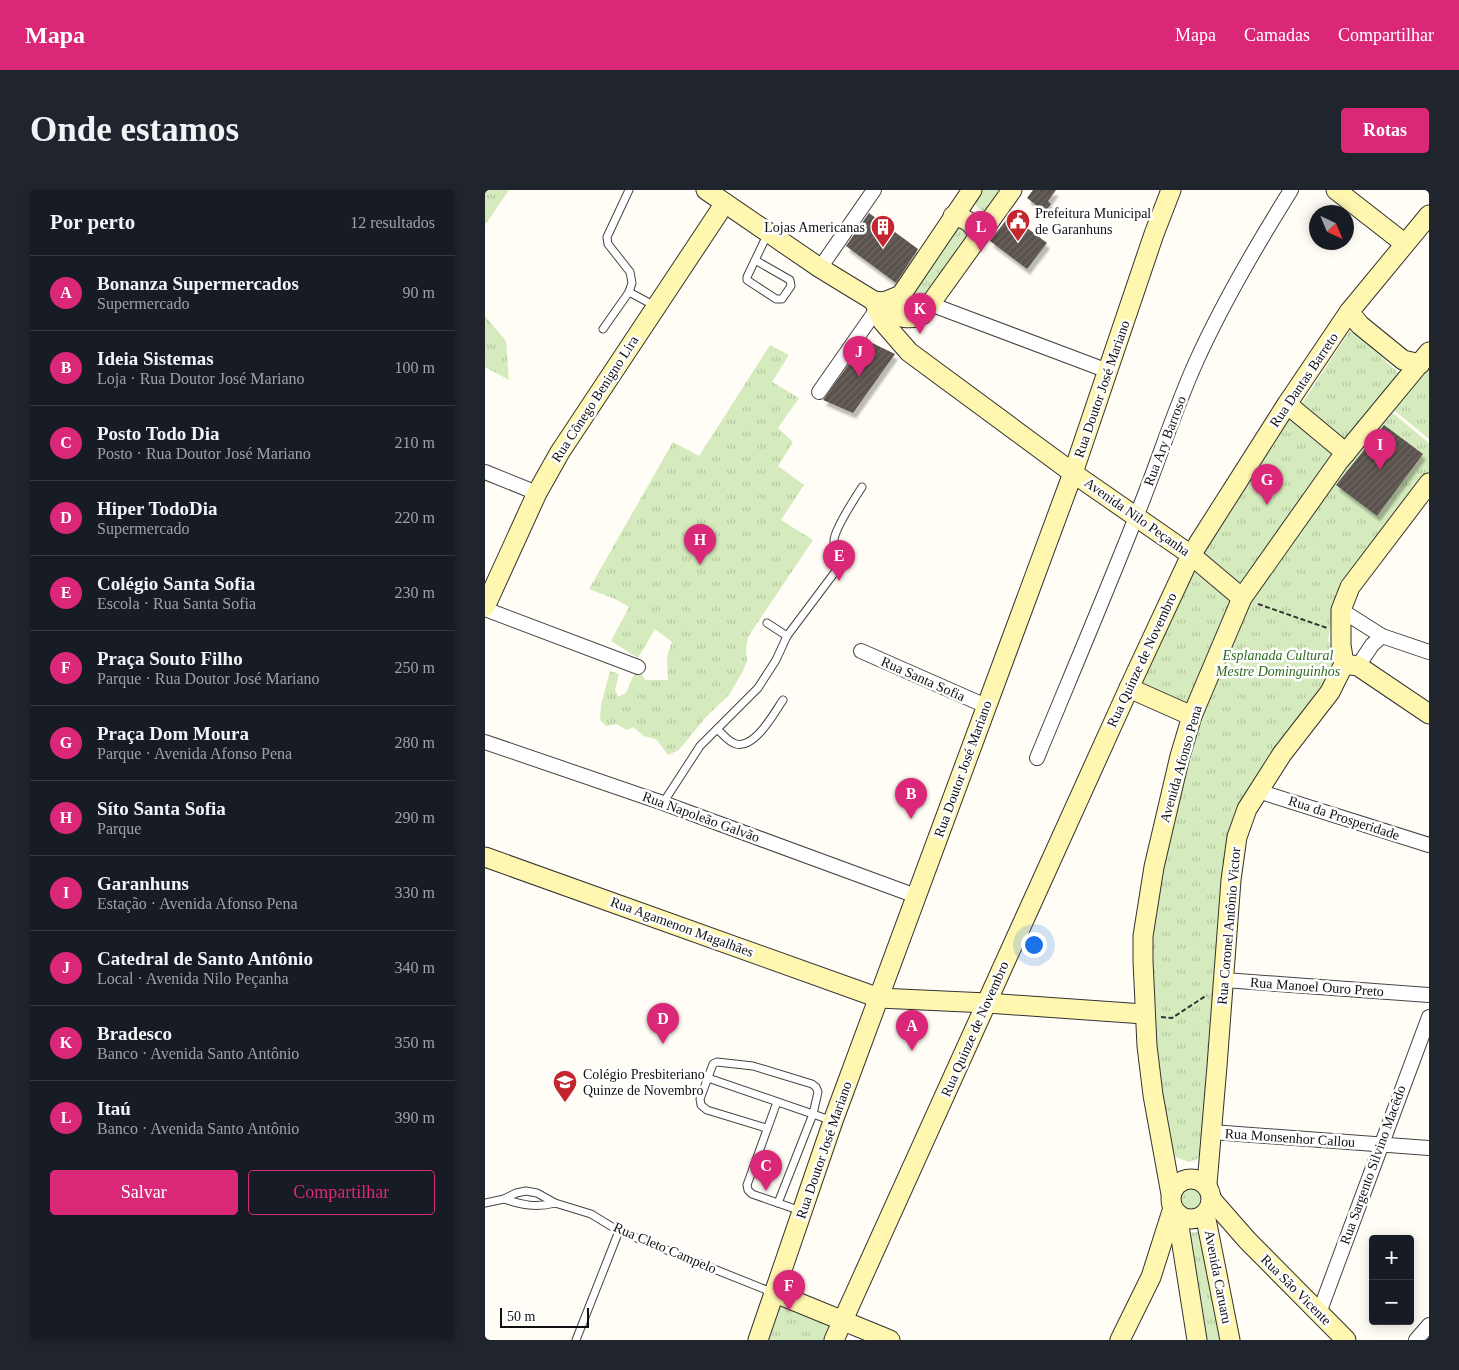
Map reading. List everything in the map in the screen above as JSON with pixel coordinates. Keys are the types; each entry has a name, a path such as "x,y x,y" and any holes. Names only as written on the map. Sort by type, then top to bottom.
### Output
{"main road":[{"path":"706,190 876,305 901,317 919,316 930,304 1012,190"},
{"path":"1336,190 1404,243"},
{"path":"909,352 901,317 901,295 953,216 970,194 979,212 995,214"},
{"name":"Rua Doutor José Mariano","path":"758,1340 833,1121 1073,473 1169,194"},
{"name":"Rua Cônego Benigno Lira","path":"485,608 537,493 559,452 725,203"},
{"name":"Rua Dantas Barreto","path":"1191,555 1287,404 1349,312 1429,215"},
{"path":"953,216 971,222 978,236"},
{"path":"876,305 901,295"},
{"name":"Avenida Nilo Peçanha","path":"876,305 883,322 909,352 1073,473 1191,555 1249,600"},
{"path":"1349,312 1360,325 1403,360 1424,358"},
{"name":"Avenida Afonso Pena","path":"1174,1206 1153,1095 1150,1015 1143,936 1167,809 1192,716 1249,600 1346,453 1424,358"},
{"path":"1287,404 1346,453"},
{"path":"1429,483 1350,587 1341,610 1341,633 1351,665 1429,714"},
{"name":"Rua Quinze de Novembro","path":"834,1340 1191,555"},
{"name":"Rua Coronel Antônio Victor","path":"1207,1203 1235,850 1241,822 1247,809 1282,754 1351,665"},
{"path":"1129,688 1192,716"},
{"name":"Rua Agamenon Magalhães","path":"485,857 879,998 987,1002 1150,1015"},
{"path":"1174,1206 1188,1219 1200,1217 1207,1203 1195,1178 1183,1180 1173,1188 1174,1206 1197,1340"},
{"name":"Rua São Vicente","path":"1207,1203 1221,1224 1247,1240 1346,1340"},
{"name":"Avenida Caruaru","path":"1207,1203 1230,1340"},
{"path":"1120,1340 1151,1277 1174,1206"},
{"path":"1151,1277 1172,1273 1186,1274"},
{"path":"775,1293 890,1340"}],"street":[{"path":"820,268 874,190"},
{"name":"Rua Ary Barroso","path":"1037,758 1137,516 1166,436 1196,363 1232,290 1259,241 1291,190"},
{"path":"930,304 1108,371"},
{"path":"819,392 876,305"},
{"path":"485,472 537,493"},
{"path":"485,608 638,667"},
{"path":"1341,610 1382,636 1429,652"},
{"path":"1351,665 1382,636"},
{"name":"Rua Santa Sofia","path":"861,651 986,706"},
{"name":"Rua Napoleão Galvão","path":"485,742 663,803 916,896"},
{"name":"Rua da Prosperidade","path":"1258,791 1429,845"},
{"name":"Rua Manoel Ouro Preto","path":"1224,980 1429,995"},
{"name":"Rua Sargento Silvino Macêdo","path":"1319,1313 1429,1017"},
{"name":"Rua Monsenhor Callou","path":"1212,1132 1429,1148"},
{"path":"1416,1340 1429,1325"}],"lane":[{"path":"603,328 629,292 632,283 630,272 608,244 607,237 629,190"},
{"path":"755,260 790,280 791,286 782,299 776,299 747,280 755,260 768,232"},
{"path":"629,292 655,306"},
{"path":"663,803 700,746 758,688 776,660 787,636 838,568 840,561 834,540 837,531 862,487"},
{"path":"767,623 787,636"},
{"path":"717,729 729,740 737,744 745,744 761,731 783,700"},
{"path":"766,1128 707,1110 701,1105 700,1099 713,1064 722,1061 753,1066 812,1084 816,1087 818,1092 813,1114 778,1203"},
{"path":"708,1078 833,1121"},
{"path":"777,1102 766,1128 747,1185 748,1190 752,1194 802,1211"},
{"name":"Rua Cleto Campelo","path":"504,1198 525,1191 545,1196 555,1203 591,1214 619,1231 775,1293"},
{"path":"485,1203 504,1198 531,1206 555,1203"},
{"path":"576,1340 619,1231"}],"path":[{"path":"1249,600 1341,633"},
{"path":"1150,1015 1172,1018 1207,995 1224,980"}],"green space":[{"path":"485,190 509,190 485,225"},
{"path":"982,190 1008,190 993,211 983,211 976,206 976,198"},
{"path":"958,222 975,230 919,314 905,314 904,299"},
{"path":"485,316 506,341 509,380 485,367"},
{"path":"1351,329 1402,376 1345,445 1299,408"},
{"path":"770,345 789,355 772,382 799,398 778,428 793,442 778,466 804,485 781,520 813,540 748,637 747,661 729,695 706,717 679,750 668,755 656,739 644,736 633,727 627,730 616,724 606,726 600,720 601,705 610,671 619,674 615,690 618,697 626,693 635,672 642,674 645,680 668,680 667,656 672,642 655,629 638,658 611,641 629,607 615,599 589,589 673,442 699,456"},
{"path":"1429,359 1429,439 1389,406"},
{"name":"Esplanada Cultural Mestre Dominguinhos","path":"1388,409 1429,443 1429,473 1347,586 1332,617 1328,640 1339,663 1311,705 1250,786 1232,825 1204,1140 1200,1158 1189,1162 1173,1156 1151,1023 1149,942 1182,763 1246,602"},
{"path":"1292,416 1336,451 1241,587 1199,559"},
{"path":"1193,571 1232,601 1184,709 1138,684"},
{"path":"1193,1182 1206,1193 1207,1200 1202,1211 1196,1214 1188,1214 1179,1211 1176,1192 1183,1185"},
{"path":"1207,1228 1227,1340 1198,1340 1185,1233 1198,1232"},
{"path":"775,1300 839,1322 831,1340 761,1340"}],"building":[{"path":"1033,190 1056,190 1048,201 1051,204 1045,212 1027,198"},
{"name":"Lojas Americanas","path":"869,213 918,249 896,283 846,246"},
{"name":"Prefeitura Municipal de Garanhuns","path":"1010,215 1047,243 1027,269 990,241"},
{"path":"866,340 895,354 853,413 823,400"},
{"path":"1384,425 1423,454 1377,516 1336,485"}],"place":[{"name":"Prefeitura Municipal de Garanhuns","path":"1018,242"},
{"name":"Lojas Americanas","path":"883,248"},
{"name":"Itaú","path":"981,252"},
{"name":"Bradesco","path":"920,334"},
{"name":"Catedral de Santo Antônio","path":"859,377"},
{"name":"Garanhuns","path":"1380,470"},
{"name":"Praça Dom Moura","path":"1267,505"},
{"name":"Síto Santa Sofia","path":"700,565"},
{"name":"Colégio Santa Sofia","path":"839,581"},
{"name":"Ideia Sistemas","path":"911,819"},
{"name":"Hiper TodoDia","path":"663,1044"},
{"name":"Bonanza Supermercados","path":"912,1051"},
{"name":"Colégio Presbiteriano Quinze de Novembro","path":"565,1103"},
{"name":"Posto Todo Dia","path":"766,1191"},
{"name":"Praça Souto Filho","path":"789,1311"}]}
